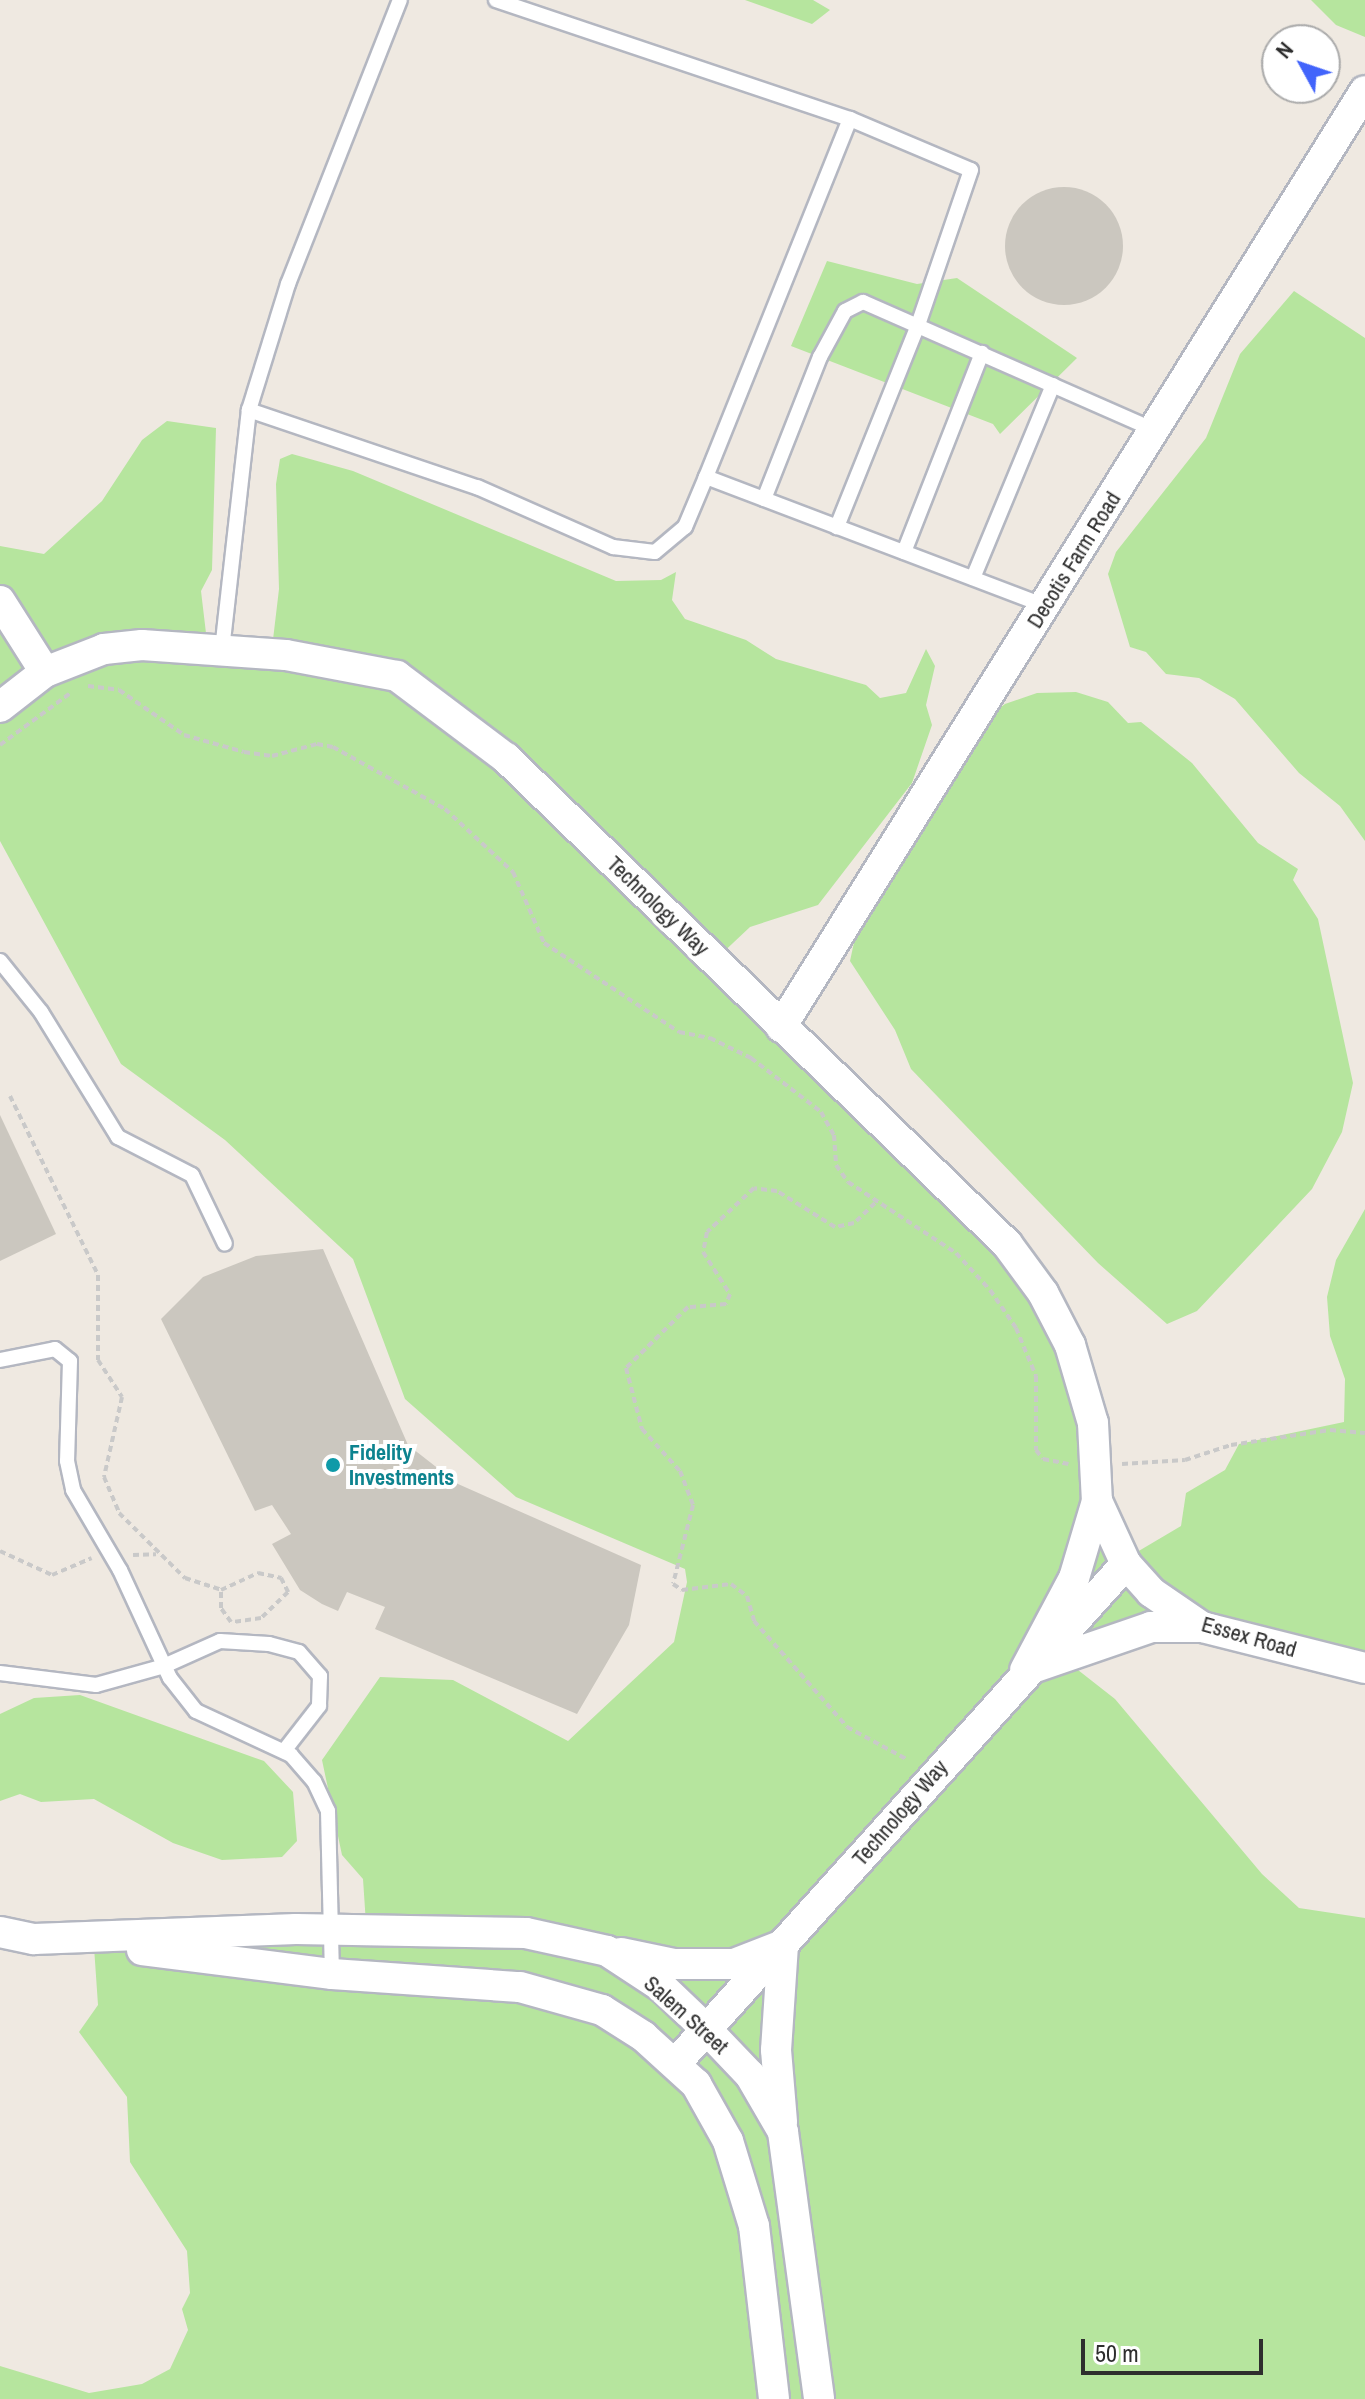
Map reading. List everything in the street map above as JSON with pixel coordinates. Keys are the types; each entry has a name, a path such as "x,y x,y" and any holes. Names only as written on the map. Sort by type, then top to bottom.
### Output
{"street":[{"name":"Decotis Farm Road","path":"781,1027 1365,91"},
{"path":"0,601 45,672"},
{"name":"Technology Way","path":"0,707 45,672 104,649 222,650 286,655 397,676 435,698 506,758 1026,1267 1070,1345 1093,1423 1098,1465 1097,1501"},
{"path":"1025,1670 1074,1578 1097,1501"},
{"name":"Essex Road","path":"1097,1501 1126,1564 1151,1592 1202,1627 1365,1668"},
{"name":"Technology Way","path":"676,2063 1025,1670 1126,1564"},
{"path":"1025,1670 1151,1627 1202,1627"},
{"name":"Salem Street","path":"0,1932 96,1938 333,1930 526,1933 607,1951 662,1987 707,2030 750,2075 783,2132 819,2399"},
{"name":"Salem Street","path":"96,1938 137,1950 332,1974 520,1987 602,2010 676,2063 696,2084 728,2141 754,2226 774,2399"},
{"path":"607,1951 674,1964 734,1964 783,1945 776,2050 783,2132"}],"lane":[{"path":"222,650 249,410 288,284 400,0"},
{"path":"496,0 850,119 971,170 918,325 837,527"},
{"path":"249,410 477,487 613,547 655,552 685,527 850,119"},
{"path":"764,499 845,311 863,302 1155,430"},
{"path":"904,552 982,353"},
{"path":"973,578 1053,385"},
{"path":"706,477 1046,606"},
{"path":"0,961 41,1012 118,1137 192,1175 225,1244"},
{"path":"0,1360 55,1349 70,1361 67,1461 73,1490 113,1557 164,1666 196,1711 284,1751 314,1781 328,1811 332,1974"},
{"path":"0,1673 96,1685 164,1666 220,1641 299,1652 320,1676 319,1706 284,1751"}],"path":[{"path":"0,745 75,690 92,685 119,690 184,735 244,752 272,756 317,744 333,747 445,809 477,836 527,893 533,928 544,943 679,1032 710,1038 751,1058 821,1112 834,1135 836,1165 875,1203 956,1253 1016,1328 1036,1376 1036,1450 1057,1464 1185,1460 1231,1445 1330,1430 1365,1433"},
{"path":"10,1096 98,1275 98,1360 122,1397 104,1477 119,1513 185,1578 221,1590 258,1573 281,1578 288,1592 261,1618 231,1622 221,1608 221,1590"},
{"path":"875,1203 854,1223 835,1227 815,1220 777,1191 754,1188 707,1232 703,1252 730,1294 726,1304 688,1307 626,1368 642,1429 680,1471 693,1505 673,1584 682,1590 731,1584 747,1596 754,1621 847,1727 908,1760"},
{"path":"0,1551 52,1575 88,1559 159,1555"}],"green space":[{"path":"745,0 813,0 830,10 812,24"},
{"path":"1311,0 1365,0 1365,37 1335,24"},
{"path":"827,261 917,284 957,278 1077,358 1000,434 993,424 791,346"},
{"path":"1294,291 1365,338 1365,841 1340,806 1299,773 1235,699 1199,678 1166,674 1146,652 1130,647 1108,574 1116,552 1206,438 1240,354"},
{"path":"167,421 216,428 212,570 201,591 208,650 272,648 279,589 276,484 280,459 292,454 353,471 616,581 661,580 676,572 672,600 685,619 746,640 776,659 866,685 880,698 906,693 926,649 935,666 926,705 932,725 912,783 818,905 750,927 716,959 1017,1258 1066,1339 1107,1515 1137,1552 1181,1526 1186,1493 1225,1470 1239,1444 1344,1422 1345,1379 1330,1336 1327,1297 1336,1260 1365,1209 1365,1660 1184,1611 1026,1667 1078,1670 1115,1699 1262,1874 1299,1908 1365,1918 1365,2399 0,2399 0,2366 89,2393 142,2384 170,2369 188,2330 182,2309 190,2293 187,2251 130,2162 127,2097 79,2032 98,2005 94,1947 367,1939 363,1879 342,1855 322,1760 380,1677 453,1680 568,1741 674,1642 687,1582 685,1569 516,1497 405,1399 353,1259 225,1140 121,1064 0,841 0,546 44,554 102,501 142,440"},
{"path":"1076,692 1108,702 1128,723 1141,722 1192,763 1258,843 1298,869 1293,880 1318,919 1353,1083 1342,1132 1312,1189 1197,1311 1167,1324 1098,1263 911,1069 895,1030 850,961 861,910 981,722 1005,704 1037,693"},
{"path":"80,1695 264,1761 293,1792 297,1841 282,1857 222,1860 173,1843 94,1799 41,1802 20,1794 0,1801 0,1714 34,1698"}],"building":[{"path":"1064,187 1097,197 1113,213 1123,246 1113,279 1097,295 1064,305 1031,295 1015,279 1005,246 1015,213 1031,197"},
{"path":"0,1115 56,1234 0,1261"},
{"name":"Fidelity Investments","path":"323,1249 408,1445 458,1484 641,1565 629,1625 577,1714 375,1629 385,1607 347,1592 338,1611 322,1604 300,1590 272,1544 291,1534 272,1505 255,1511 161,1319 203,1277 256,1256"}],"place":[{"name":"Fidelity Investments","path":"333,1465"}]}
